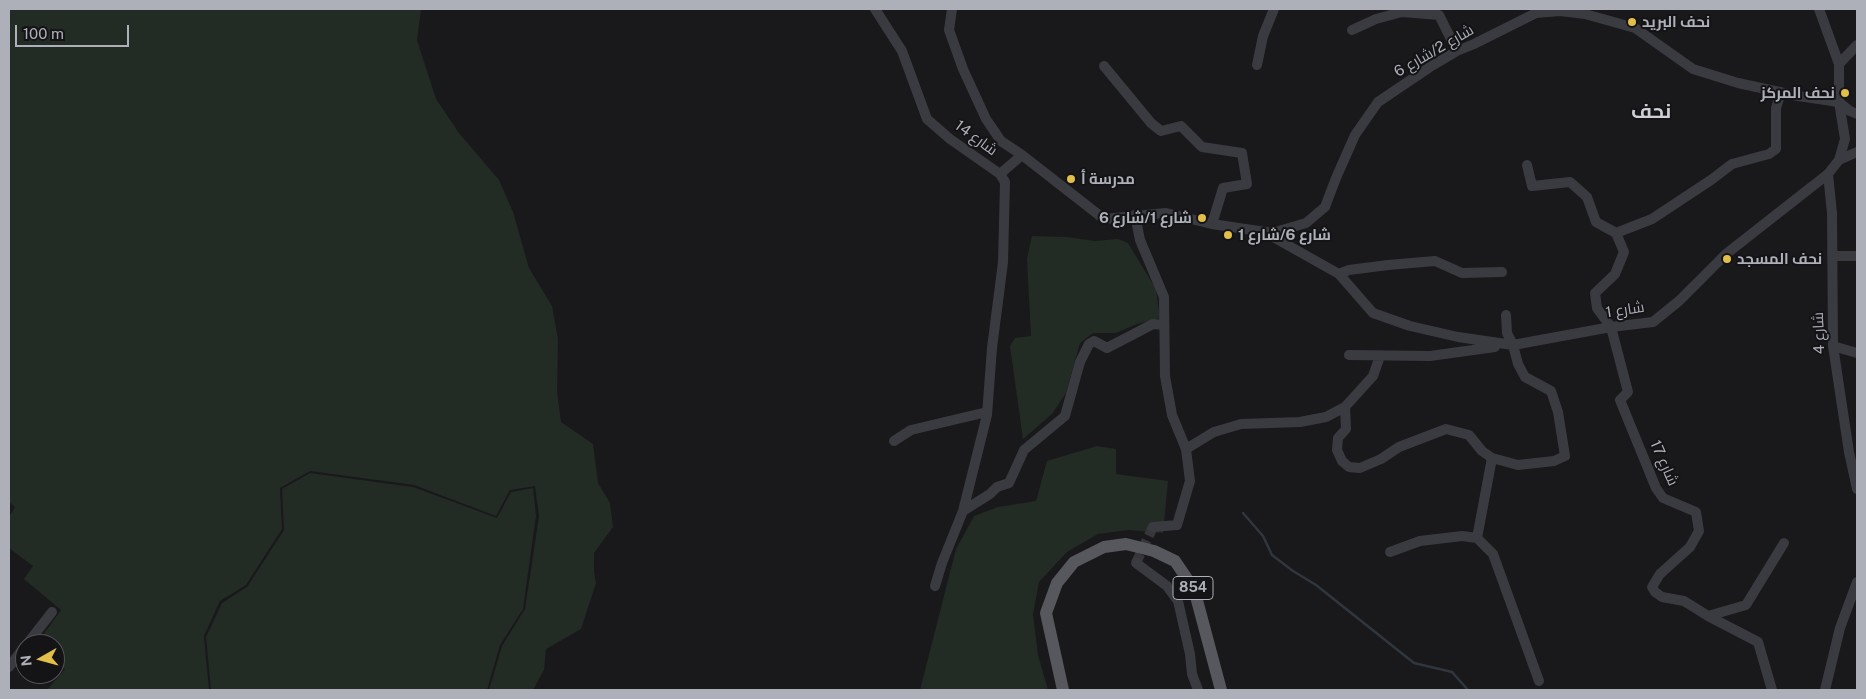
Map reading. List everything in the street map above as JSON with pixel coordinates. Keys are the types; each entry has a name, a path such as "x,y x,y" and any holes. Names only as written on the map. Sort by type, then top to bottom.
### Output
{"main road":[{"name":"854","path":"1063,690 1046,613 1057,583 1074,562 1104,547 1126,544 1154,551 1174,561 1194,589 1221,690"}],"street":[{"name":"شارع 14","path":"875,9 902,51 928,119 950,140 1000,174 1022,155"},
{"path":"952,9 949,30 963,69 986,120 1001,141 1022,155 1104,219 1135,215 1140,240 1164,297 1166,383 1172,415 1186,449 1190,481 1177,525 1153,527"},
{"path":"1258,65 1263,36 1274,9"},
{"path":"1517,22 1526,9"},
{"name":"شارع 1","path":"1266,233 1339,274 1373,313 1410,326 1458,337 1510,345 1611,327 1652,322 1678,301 1726,254 1828,174 1839,160 1845,139 1839,102 1839,64 1819,9"},
{"path":"1352,30 1402,10 1439,15 1457,51"},
{"name":"شارع 2/شارع 6","path":"1135,215 1166,213 1212,224 1266,233 1306,223 1326,207 1336,178 1355,135 1378,102 1457,51 1536,13 1560,11 1585,14 1635,28 1693,69 1738,83 1839,102 1857,114"},
{"path":"1839,64 1857,46"},
{"path":"1104,66 1151,123 1161,131 1181,126 1202,147 1242,153 1248,184 1223,188 1212,224"},
{"path":"1616,233 1652,219 1732,164 1769,154 1776,149 1776,108 1781,92"},
{"path":"1839,160 1857,152"},
{"path":"1528,165 1532,186 1570,182 1587,197 1596,222 1616,233 1624,252 1615,274 1596,293 1597,308 1611,327"},
{"path":"935,586 963,511 987,412 992,348 1003,262 1005,182 1000,174"},
{"name":"شارع 4","path":"1828,174 1832,213 1833,346 1846,434 1857,489"},
{"path":"1833,256 1857,256"},
{"path":"1339,274 1349,270 1388,264 1435,261 1462,273 1502,272"},
{"path":"1346,407 1346,429 1338,438 1338,450 1342,461 1349,467 1360,468 1381,459 1398,447 1446,429 1469,435 1482,451 1492,458 1518,465 1554,461 1566,456 1558,412 1551,391 1525,377 1510,345 1506,315"},
{"path":"963,511 990,494 997,487 1009,483 1024,450 1065,416 1080,362 1089,344 1094,341 1108,348 1153,324 1164,325"},
{"name":"شارع 17","path":"1611,327 1628,392 1620,400 1656,488 1663,498 1696,512 1699,531 1690,547 1660,574 1652,587 1662,597 1684,601 1758,642 1772,690"},
{"path":"1349,355 1430,356 1510,345"},
{"path":"1833,346 1857,352"},
{"path":"1186,449 1214,432 1241,424 1300,422 1326,417 1346,407 1373,376 1380,356"},
{"path":"894,441 911,430 987,412"},
{"path":"1477,538 1492,458"},
{"path":"1390,552 1420,541 1462,536 1477,538 1493,554 1539,681"},
{"path":"1708,616 1746,605 1784,543"},
{"path":"1136,563 1167,586 1178,601 1190,654 1192,674 1198,690"},
{"path":"1825,690 1840,628 1857,582"},
{"path":"35,634 52,612"}],"shaded area":[{"path":"9,9 421,9 417,40 436,99 459,133 499,180 513,212 529,268 552,306 558,339 557,392 561,422 593,444 598,483 610,503 613,527 594,553 596,583 581,629 546,649 544,670 533,690 489,690 502,646 525,609 539,516 535,486 510,490 496,516 414,485 310,471 280,488 282,529 246,585 220,601 204,636 209,690 47,690 52,684 65,684 65,634 44,634 61,610 24,579 33,566 9,548 9,517 15,507 9,502"},
{"path":"1032,236 1067,237 1095,241 1118,239 1128,243 1156,289 1160,318 1137,324 1116,333 1093,333 1080,343 1066,393 1052,414 1023,439 1010,346 1015,338 1031,336 1027,259"},
{"path":"1097,446 1116,449 1116,474 1168,481 1163,533 1129,530 1098,534 1067,552 1039,582 1033,614 1038,655 1048,690 920,690 956,549 974,516 998,507 1036,501 1047,461"},
{"path":"310,473 413,487 497,518 511,492 533,488 536,516 523,609 500,645 487,690 211,690 206,637 222,603 247,587 284,530 282,489"}],"waterway":[{"path":"1243,513 1263,536 1272,555 1316,585 1414,663 1452,672 1468,690"}],"tunnel":[{"path":"1136,563 1153,527"}],"place":[{"name":"نحف البريد","path":"1632,22"},
{"name":"نحف المركز","path":"1845,93"},
{"name":"مدرسة أ","path":"1071,179"},
{"name":"شارع 1/شارع 6","path":"1202,218"},
{"name":"شارع 6/شارع 1","path":"1228,235"},
{"name":"نحف المسجد","path":"1727,259"}],"district":[{"name":"نحف","path":"1651,112"}]}
